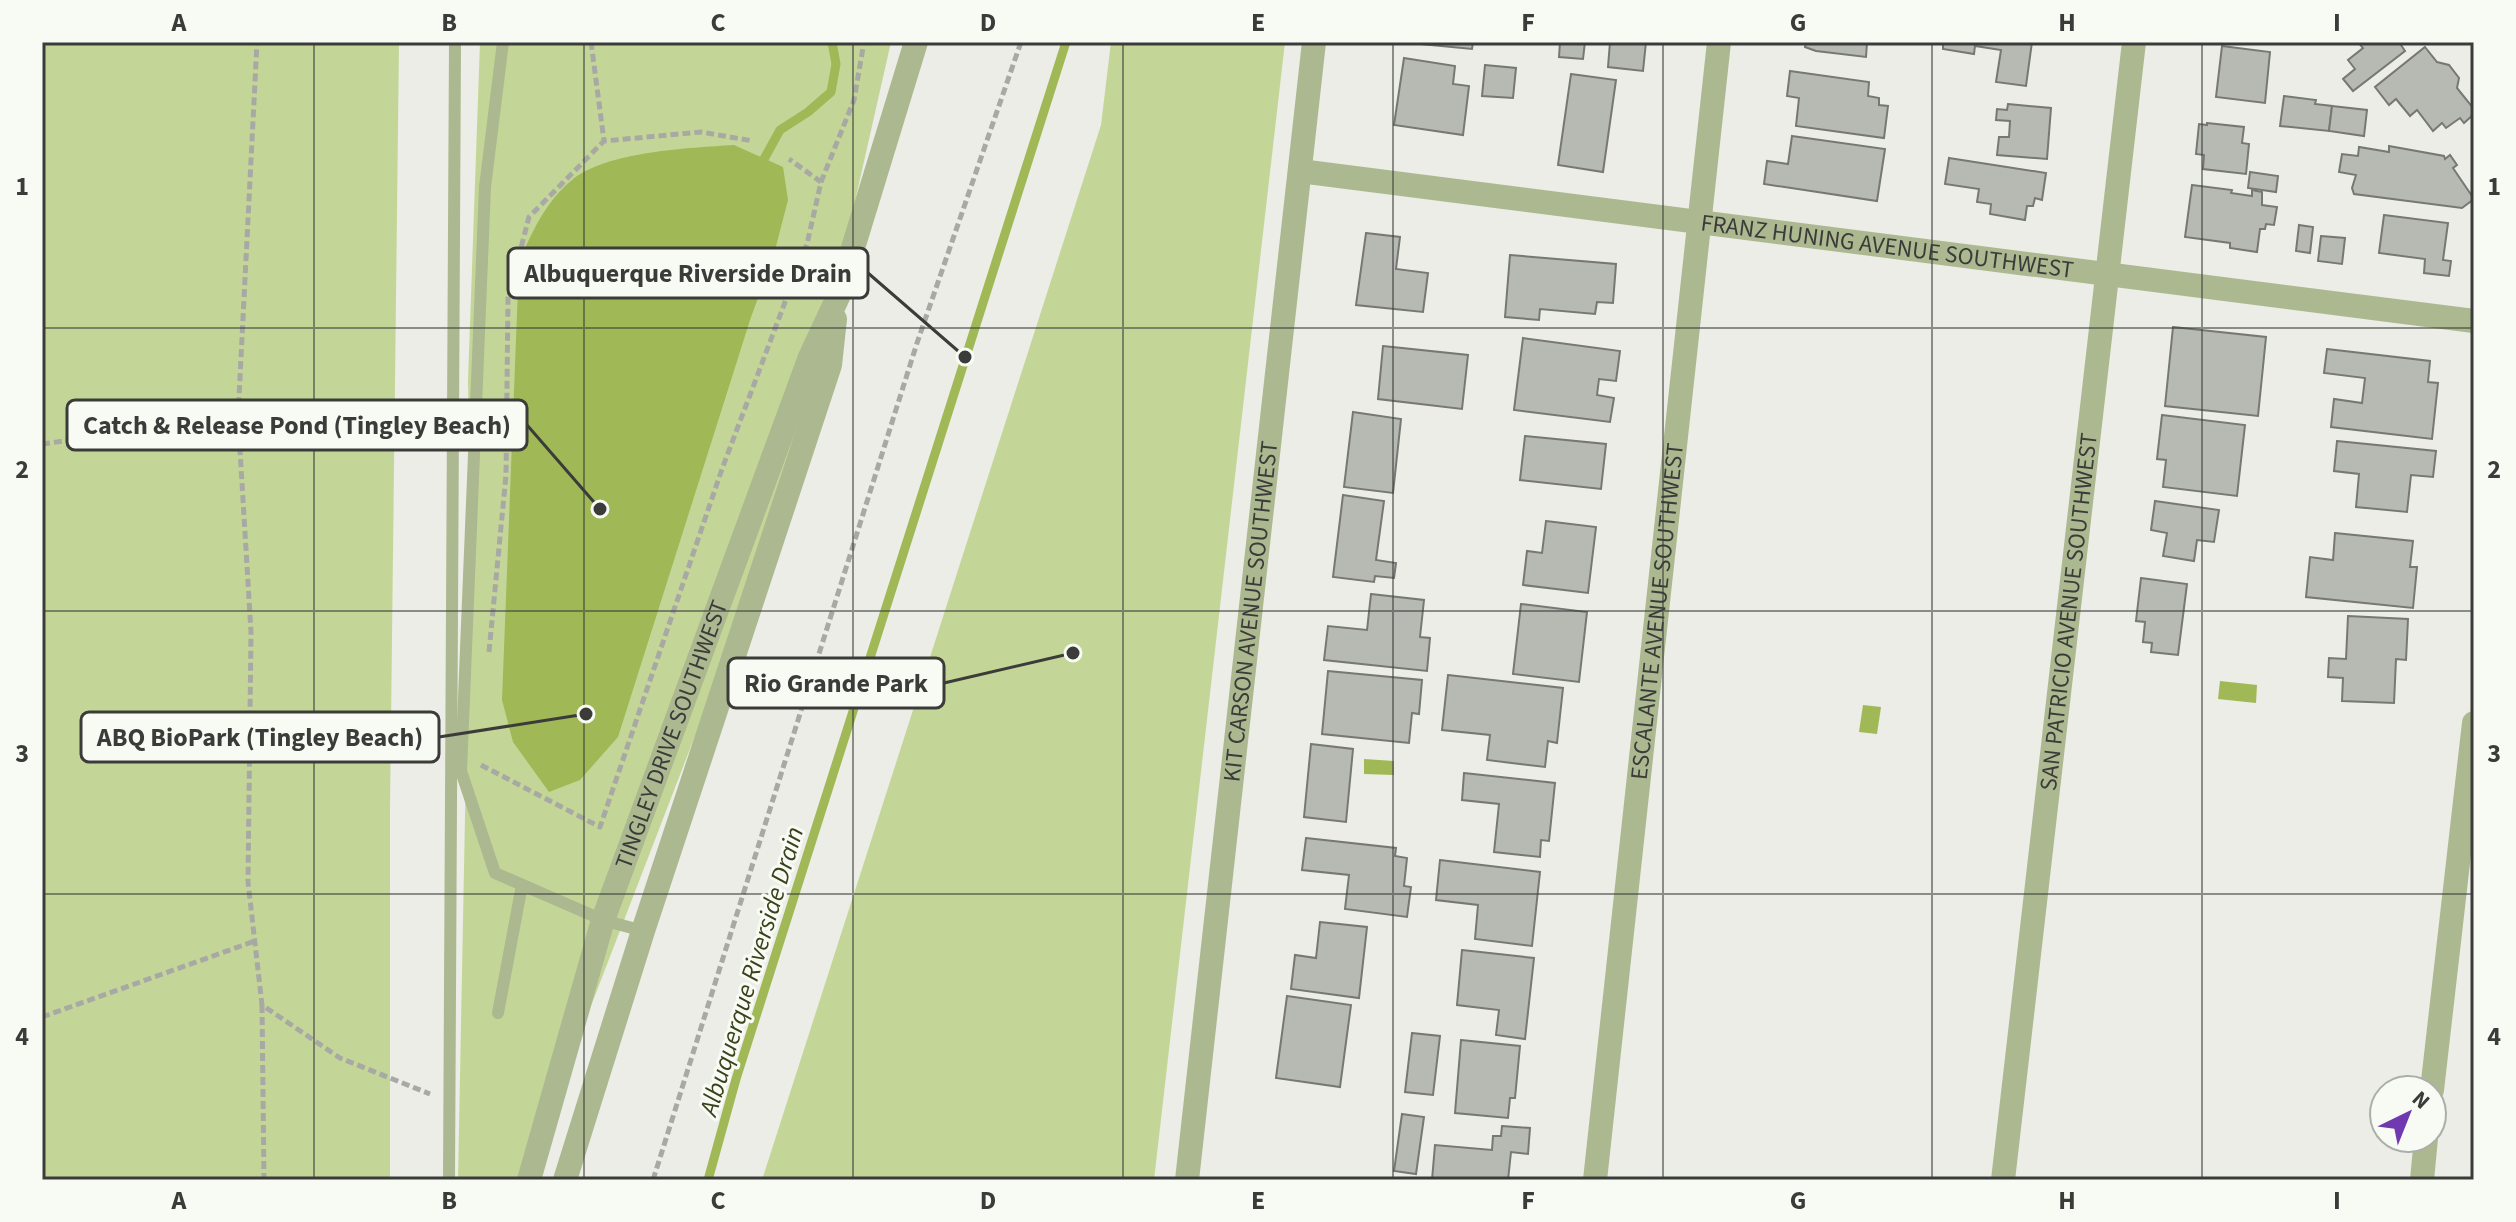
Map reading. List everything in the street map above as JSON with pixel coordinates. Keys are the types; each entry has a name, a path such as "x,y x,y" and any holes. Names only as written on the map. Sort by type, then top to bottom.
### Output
{"street":[{"name":"TINGLEY DRIVE SOUTHWEST","path":"529,1180 603,920 805,372 838,297 916,42"},
{"name":"KIT CARSON AVENUE SOUTHWEST","path":"1187,1180 1314,42"},
{"name":"ESCALANTE AVENUE SOUTHWEST","path":"1595,1180 1719,42"},
{"name":"SAN PATRICIO AVENUE SOUTHWEST","path":"2003,1180 2134,42"},
{"name":"FRANZ HUNING AVENUE SOUTHWEST","path":"1300,171 2474,321"},
{"name":"TINGLEY DRIVE SOUTHWEST","path":"565,1180 643,931 830,365 838,297"},
{"path":"2434,1074 2474,723"},
{"path":"2422,1180 2424,1154"}],"lane":[{"path":"449,1180 455,42"},
{"path":"503,42 485,187 461,771 495,873 603,920 643,931"},
{"path":"498,1013 522,885"}],"path":[{"path":"257,42 238,417 251,632 248,882 262,1005 264,1180"},
{"path":"591,42 604,141"},
{"path":"480,764 600,827 717,483 807,244 821,182 854,100 864,42"},
{"path":"653,1180 917,343 1021,42"},
{"path":"488,655 506,475 508,298 529,217 604,141 701,132 753,141"},
{"path":"789,159 821,182"},
{"path":"42,444 238,417"},
{"path":"42,603 42,625"},
{"path":"42,1017 255,941"},
{"path":"262,1005 340,1058 430,1094"}],"shaded area":[{"path":"42,42 399,42 390,808 390,1180 42,1180"},
{"path":"480,42 891,42 790,489 524,1180 458,1180 471,505 468,381"},
{"path":"1111,42 1285,42 1154,1180 762,1180 1101,125"},
{"path":"734,145 783,167 788,200 773,258 751,317 618,737 580,780 549,792 513,742 502,700 519,262 547,207 563,188 587,170 650,153"},
{"path":"2220,681 2257,685 2256,703 2218,699"},
{"path":"1863,705 1881,707 1877,734 1859,732"},
{"path":"1364,759 1394,761 1394,775 1364,774"}],"building":[{"path":"1399,42 1473,42 1472,49"},
{"path":"1560,42 1585,42 1583,59 1559,57"},
{"path":"1610,42 1646,42 1643,71 1608,67"},
{"path":"1806,42 1867,43 1866,57 1816,51 1805,47"},
{"path":"1943,42 2032,42 2026,86 1996,82 2001,50 1975,46 1974,54 1943,49"},
{"path":"2358,42 2399,42 2405,51 2353,91 2343,79 2355,69 2348,60 2363,48"},
{"path":"2222,46 2270,52 2265,103 2216,97"},
{"path":"2425,47 2437,62 2449,65 2459,78 2457,88 2474,109 2474,114 2464,123 2460,118 2446,128 2442,123 2433,131 2417,110 2410,116 2396,99 2389,105 2375,87"},
{"path":"1404,58 1455,66 1453,84 1469,86 1463,135 1394,125"},
{"path":"1485,65 1516,68 1513,98 1482,96"},
{"path":"1790,71 1869,82 1868,96 1879,98 1879,105 1888,106 1884,138 1796,126 1799,98 1787,96"},
{"path":"1571,74 1616,80 1603,172 1558,165"},
{"path":"2284,96 2316,100 2315,104 2332,106 2329,131 2280,126"},
{"path":"2008,104 2051,108 2047,159 1997,155 1999,137 2009,137 2010,121 1996,120 1997,109 2007,110"},
{"path":"2332,106 2367,110 2364,136 2329,131"},
{"path":"2199,124 2244,127 2242,143 2249,144 2246,174 2203,169 2204,155 2196,154"},
{"path":"1792,136 1885,149 1877,201 1764,184 1767,161 1788,164"},
{"path":"2389,146 2444,156 2445,159 2450,155 2457,165 2453,168 2474,199 2462,208 2354,194 2352,188 2356,175 2339,172 2342,154 2358,156 2359,147 2389,152"},
{"path":"1949,158 2046,173 2042,200 2035,198 2033,206 2027,206 2025,220 1990,214 1991,204 1977,202 1979,189 1945,184"},
{"path":"2250,172 2278,176 2276,192 2248,188"},
{"path":"2192,185 2252,196 2252,190 2262,192 2262,205 2277,207 2274,225 2266,224 2265,229 2260,229 2257,252 2230,248 2230,243 2185,237"},
{"path":"2384,215 2448,223 2443,260 2451,261 2449,276 2424,273 2425,259 2379,253"},
{"path":"2299,225 2313,227 2310,253 2296,251"},
{"path":"1366,233 1400,237 1396,269 1428,273 1423,312 1356,305"},
{"path":"2321,236 2345,238 2342,264 2318,261"},
{"path":"1510,255 1616,264 1613,303 1597,302 1595,314 1540,309 1539,320 1505,317"},
{"path":"2173,327 2266,337 2258,416 2165,406"},
{"path":"1523,338 1620,351 1616,381 1599,379 1597,395 1614,398 1610,422 1514,410"},
{"path":"1383,346 1468,355 1462,409 1378,399"},
{"path":"2327,349 2430,361 2428,382 2438,383 2432,439 2331,427 2334,399 2362,403 2365,378 2324,373"},
{"path":"1353,412 1401,419 1393,493 1344,487"},
{"path":"2162,415 2245,425 2237,496 2163,487 2166,460 2157,459"},
{"path":"1525,436 1606,444 1601,489 1520,480"},
{"path":"2337,441 2436,451 2433,477 2411,475 2407,512 2356,507 2359,474 2334,471"},
{"path":"1343,495 1384,501 1376,560 1396,563 1394,578 1375,576 1374,582 1333,577"},
{"path":"2155,501 2219,510 2214,542 2197,540 2194,561 2163,556 2167,533 2151,530"},
{"path":"1546,521 1596,527 1588,593 1523,585 1527,551 1542,553"},
{"path":"2335,533 2413,541 2410,567 2417,567 2413,608 2306,597 2310,557 2333,560"},
{"path":"2141,578 2187,584 2178,655 2151,652 2152,643 2143,642 2145,622 2136,621"},
{"path":"1371,594 1424,600 1420,637 1430,638 1427,671 1324,660 1328,626 1367,630"},
{"path":"1521,604 1587,612 1579,682 1513,674"},
{"path":"2348,616 2408,619 2406,660 2396,659 2394,703 2342,701 2343,678 2328,677 2329,658 2346,659"},
{"path":"1328,671 1422,680 1419,714 1412,713 1409,743 1322,734"},
{"path":"1448,675 1563,688 1557,743 1548,741 1545,767 1487,760 1490,735 1442,730"},
{"path":"1311,744 1353,749 1346,822 1304,817"},
{"path":"1464,773 1555,783 1549,841 1541,840 1540,857 1494,852 1499,804 1462,800"},
{"path":"1306,838 1396,848 1395,856 1407,858 1404,886 1411,887 1407,917 1345,909 1349,875 1302,870"},
{"path":"1440,860 1540,872 1532,946 1475,939 1478,905 1436,900"},
{"path":"1320,922 1367,927 1359,998 1291,989 1295,955 1316,958"},
{"path":"1462,950 1534,958 1525,1039 1496,1035 1499,1010 1457,1005"},
{"path":"1287,996 1351,1005 1340,1087 1276,1078"},
{"path":"1412,1033 1440,1036 1433,1095 1405,1092"},
{"path":"1461,1040 1520,1046 1515,1098 1510,1098 1508,1118 1455,1113"},
{"path":"1402,1114 1424,1117 1416,1174 1394,1171"},
{"path":"1502,1126 1530,1128 1528,1154 1511,1152 1508,1180 1432,1180 1435,1145 1492,1150 1493,1136 1501,1136"}],"waterway":[{"path":"764,159 780,130 831,92 836,64 832,42"},
{"name":"Albuquerque Riverside Drain","path":"708,1180 736,1079 1066,42"}],"place":[{"name":"Albuquerque Riverside Drain","path":"965,357"},
{"name":"Catch & Release Pond (Tingley Beach)","path":"600,509"},
{"name":"Rio Grande Park","path":"1073,653"},
{"name":"ABQ BioPark (Tingley Beach)","path":"586,714"}]}
